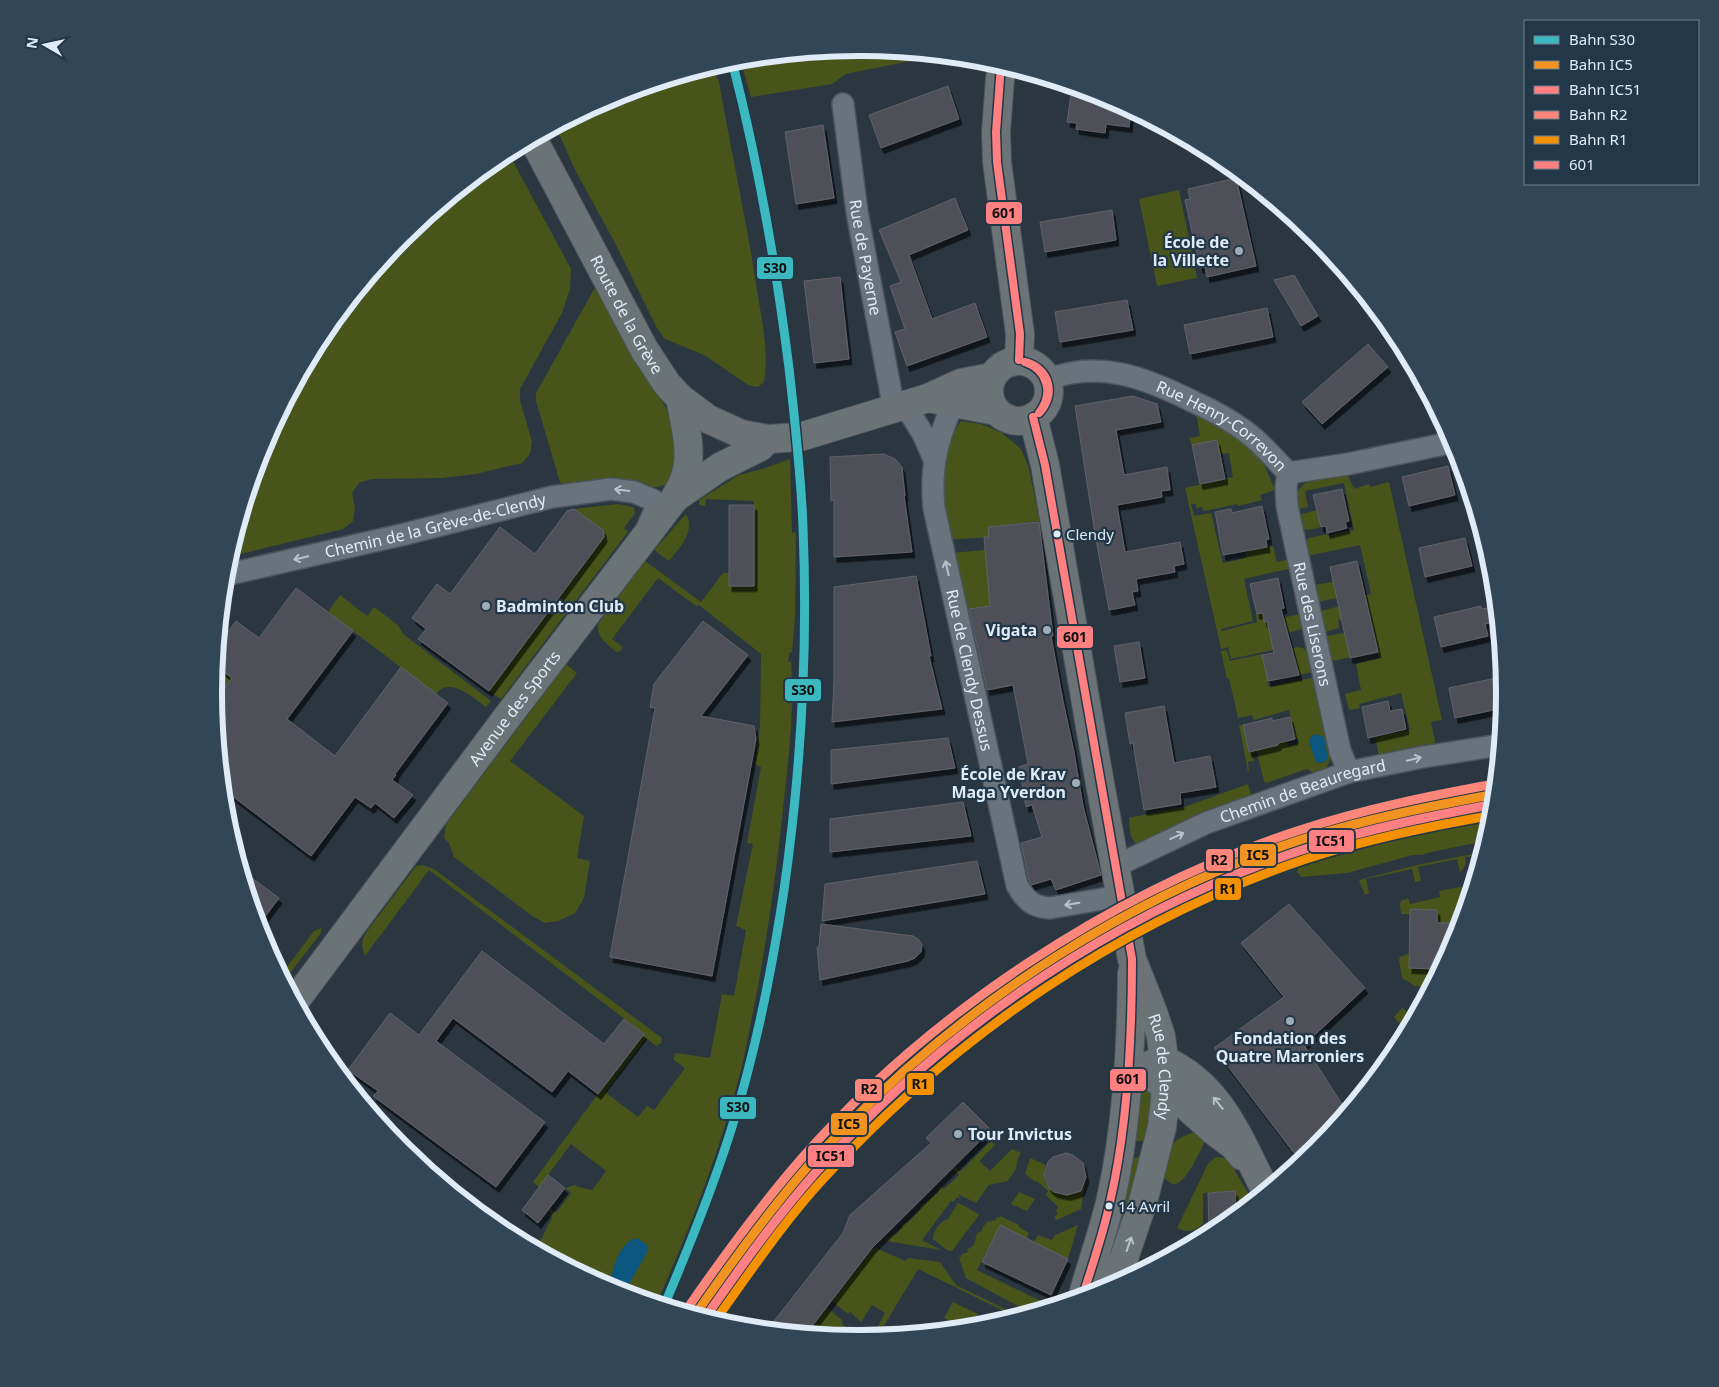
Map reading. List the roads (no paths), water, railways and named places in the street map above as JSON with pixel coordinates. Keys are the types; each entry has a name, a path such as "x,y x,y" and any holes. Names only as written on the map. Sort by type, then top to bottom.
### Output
{"main road":[{"path":"1000,72 996,132 997,162 1020,334 1019,360"},
{"name":"Route de la Grève","path":"535,145 644,349 667,384 680,398 708,419 723,427 741,434 768,439 796,438 920,404 961,383 992,377"},
{"path":"1019,360 1036,366 1047,380 1048,397 1045,405 1033,418 1013,420 1004,417 996,411 991,403 989,386 998,368 1008,362 1019,360"},
{"path":"680,398 688,446 680,486"},
{"path":"920,404 996,411"},
{"name":"Rue de Clendy","path":"1033,418 1045,466 1114,867 1132,959 1132,1022 1146,1070"},
{"path":"680,486 760,447 768,439"},
{"name":"Avenue des Sports","path":"299,996 517,704 638,547 680,486"},
{"name":"Rue de Clendy","path":"1085,1289 1110,1203 1120,1150 1146,1070 1160,1036 1153,1012 1132,959"},
{"path":"1146,1070 1176,1065 1204,1086 1227,1114 1240,1136 1262,1184"},
{"path":"1146,1070 1166,1090 1234,1146 1262,1184"},
{"name":"Rue de Clendy","path":"1115,1277 1124,1258 1140,1211 1162,1127 1166,1090"},
{"path":"1156,1152 1167,1140 1180,1132 1196,1126 1210,1127"}],"street":[{"name":"Rue de Payerne","path":"843,104 857,212 920,404"},
{"name":"Rue Henry-Correvon","path":"1047,380 1059,374 1085,370 1127,375 1150,382 1216,412 1236,424 1256,440 1288,473 1348,464 1445,444"},
{"name":"Rue de Clendy Dessus","path":"920,404 941,432 934,459 933,493 938,525 1022,896 1038,907 1050,908 1120,896"},
{"path":"920,404 923,434 934,459"},
{"name":"Rue des Liserons","path":"1288,473 1286,487 1287,506 1340,751 1349,772"},
{"name":"Chemin de la Grève-de-Clendy","path":"233,573 401,535 552,497 611,489 655,497 680,486"},
{"path":"638,547 655,510 653,500 647,496"},
{"name":"Chemin de Beauregard","path":"1114,867 1206,823 1349,772 1423,757 1494,746"}],"water":[{"path":"1316,734 1324,737 1328,758 1323,763 1316,762 1309,741"},
{"path":"637,1238 648,1246 648,1251 627,1286 611,1280 616,1261 622,1249 631,1240"}],"rail line":[{"name":"S30","path":"666,1300 717,1172 741,1098 756,1039 769,980 784,890 795,800 802,709 805,618 803,527 801,487 789,368 765,214 734,68"},
{"name":"R2","path":"688,1307 771,1195 802,1158 852,1105 908,1054 967,1006 1030,962 1095,921 1162,886 1231,855 1300,830 1372,809 1490,785"},
{"name":"IC5","path":"699,1310 779,1201 809,1165 847,1126 895,1079 946,1035 1001,994 1058,956 1117,920 1178,889 1240,862 1303,839 1351,825 1488,795"},
{"name":"IC51","path":"709,1312 787,1206 817,1171 868,1118 922,1068 979,1021 1040,978 1103,939 1169,905 1236,874 1305,849 1352,835 1487,806"},
{"name":"R1","path":"719,1315 796,1211 826,1176 877,1124 930,1075 987,1030 1046,988 1108,949 1172,915 1238,885 1306,859 1352,845 1422,828 1485,817"}],"place":[{"name":"École de la Villette","path":"1239,251"},
{"name":"Clendy","path":"1057,534"},
{"name":"Badminton Club","path":"486,606"},
{"name":"Vigata","path":"1047,630"},
{"name":"École de Krav Maga Yverdon","path":"1076,783"},
{"name":"Fondation des Quatre Marroniers","path":"1290,1021"},
{"name":"Tour Invictus","path":"958,1134"},
{"name":"14 Avril","path":"1109,1206"}]}
